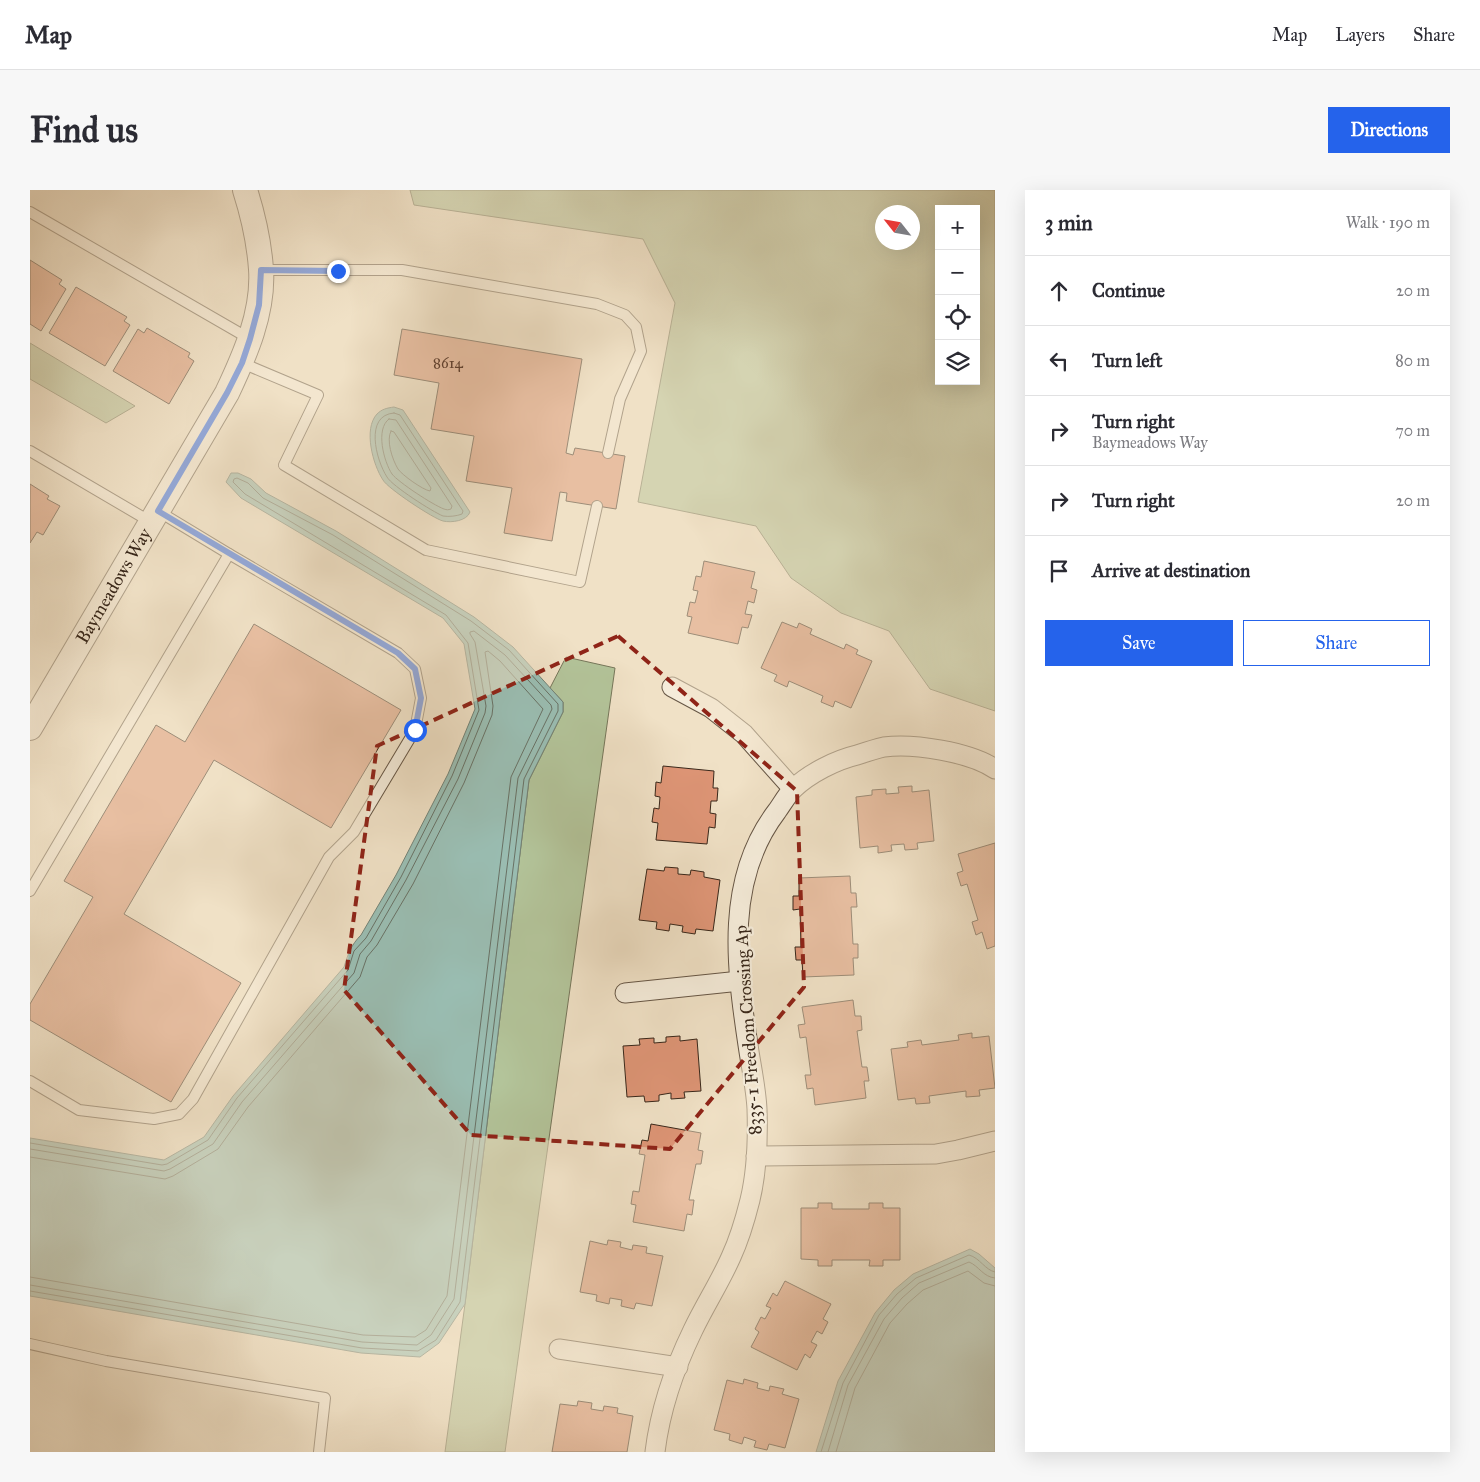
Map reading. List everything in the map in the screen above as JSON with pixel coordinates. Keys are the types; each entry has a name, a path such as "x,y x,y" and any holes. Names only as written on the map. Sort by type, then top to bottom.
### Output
{"street":[{"name":"Baymeadows Way","path":"30,728 227,393 242,363 259,305 261,270 254,218 245,190"},
{"path":"672,687 712,708 744,734 793,789"},
{"name":"8335-1 Freedom Crossing Ap","path":"655,1452 666,1401 678,1367 692,1332 732,1255 750,1199 756,1156 757,1106 743,1012 737,936 741,892 751,857 766,825 793,789 820,770 844,758 884,747 917,747 947,751 988,764 995,769"},
{"path":"625,993 740,981"},
{"path":"756,1156 936,1154 995,1141"},
{"path":"559,1349 678,1367"}],"lane":[{"path":"30,212 250,339"},
{"path":"261,270 402,270 597,304 625,315 636,327 642,351 620,399 608,453"},
{"path":"242,363 318,396 284,466 426,550 580,582 598,506"},
{"path":"30,451 228,554 398,653 415,669 421,698 415,730 354,832 329,857 193,1099 179,1114 154,1119 79,1110 30,1081"},
{"path":"30,891 228,554"},
{"path":"30,1344 106,1361 325,1398 319,1452"}],"highlighted area":[{"path":"618,636 797,791 804,987 670,1149 471,1135 344,990 377,746"}],"green space":[{"path":"410,190 995,190 995,711 930,689 889,631 841,613 791,578 756,526 638,502 675,303 643,239 414,205"},
{"path":"30,343 135,406 106,423 30,379"},
{"path":"566,657 615,668 505,1452 445,1452 529,780 563,712 563,702 550,688"}],"water":[{"path":"394,407 403,410 470,512 466,517 450,522 438,519 401,496 383,480 373,456 370,438 371,429 377,414 385,409"},
{"path":"231,473 238,473 251,479 266,493 336,531 474,617 513,647 563,702 563,712 529,780 465,1304 439,1343 420,1357 361,1353 30,1296 30,1138 164,1160 204,1137 233,1096 344,967 352,946 361,935 396,875 448,774 475,709 464,644 443,618 241,498 226,482"},
{"path":"970,1249 995,1268 995,1452 816,1452 838,1381 875,1313 894,1290 913,1274"}],"building":[{"path":"30,260 62,280 59,284 66,289 41,331 30,324"},
{"path":"76,287 127,317 124,321 130,325 105,366 49,333"},
{"path":"147,328 190,353 188,357 194,361 169,404 113,371 138,329 144,333"},
{"path":"402,329 582,359 566,453 573,455 575,448 625,456 616,509 566,501 567,493 560,492 552,541 504,533 512,488 466,481 474,436 431,429 439,383 394,375"},
{"path":"30,484 49,496 47,499 60,506 43,535 37,532 30,543"},
{"path":"704,561 755,572 751,588 757,590 754,603 748,601 745,614 752,615 748,628 742,627 738,644 688,633 692,617 687,616 690,602 695,603 698,591 693,590 696,576 701,577"},
{"path":"782,622 797,628 799,623 812,629 810,634 844,649 846,644 858,650 856,654 872,661 851,708 835,701 833,707 821,702 823,696 789,681 787,687 774,681 777,675 761,668"},
{"path":"254,624 401,710 331,828 214,760 124,914 241,983 171,1102 30,1020 30,1004 93,897 64,881 156,725 185,742"},
{"path":"663,766 714,771 713,788 718,788 717,801 711,801 710,813 716,814 715,828 709,827 707,844 656,840 658,823 652,822 654,808 659,809 660,797 655,796 656,782 661,783"},
{"path":"912,786 912,792 929,790 934,841 917,843 918,849 905,850 904,844 891,845 892,851 878,853 878,846 860,848 856,797 872,795 872,790 886,789 886,794 899,793 898,787"},
{"path":"995,843 995,946 987,949 982,932 976,935 972,922 978,920 967,884 961,886 957,873 963,871 958,854"},
{"path":"665,867 678,868 678,874 690,875 691,870 704,872 704,877 720,880 713,931 696,929 695,934 682,932 683,926 670,924 669,931 656,929 657,922 639,920 647,869 664,871"},
{"path":"850,876 851,893 856,893 857,907 851,907 853,944 858,944 858,958 853,958 854,975 803,977 802,960 796,960 795,947 801,947 800,909 793,910 793,896 799,896 799,878"},
{"path":"853,1000 855,1016 861,1016 862,1030 857,1031 862,1067 867,1067 869,1081 864,1081 866,1098 815,1105 813,1088 807,1089 805,1075 811,1075 806,1037 800,1038 798,1025 805,1024 802,1007"},
{"path":"972,1033 972,1038 989,1036 995,1088 979,1090 980,1096 966,1097 966,1091 929,1096 930,1103 916,1104 915,1098 898,1100 891,1049 908,1047 907,1042 921,1040 922,1045 959,1040 958,1035"},
{"path":"680,1036 680,1041 697,1039 701,1091 684,1092 685,1098 671,1099 671,1093 659,1095 659,1101 645,1102 644,1096 627,1097 623,1046 640,1045 639,1039 654,1038 654,1043 666,1042 666,1037"},
{"path":"651,1124 701,1133 698,1150 703,1151 701,1164 696,1164 689,1200 694,1200 692,1215 687,1214 684,1231 633,1222 636,1205 631,1204 633,1191 639,1192 645,1155 639,1154 642,1140 648,1141"},
{"path":"818,1203 832,1203 832,1209 869,1209 869,1203 883,1203 883,1208 900,1208 900,1260 883,1260 883,1266 869,1266 870,1260 832,1260 832,1266 818,1266 818,1260 801,1259 801,1208 818,1208"},
{"path":"608,1240 621,1242 620,1247 632,1250 633,1245 647,1247 646,1253 663,1256 652,1306 636,1303 634,1309 621,1306 622,1300 610,1298 609,1304 596,1301 597,1295 580,1292 590,1241 607,1245"},
{"path":"785,1281 831,1304 823,1319 828,1322 822,1334 817,1331 811,1342 817,1345 810,1358 805,1354 797,1370 751,1347 759,1332 755,1329 761,1317 765,1319 771,1308 766,1306 773,1293 777,1296"},
{"path":"744,1379 758,1383 757,1388 769,1391 770,1386 784,1389 782,1394 799,1399 785,1448 769,1444 767,1450 754,1447 756,1441 744,1437 742,1444 729,1440 730,1434 714,1430 727,1380 743,1384"},
{"path":"578,1401 592,1403 591,1409 603,1411 604,1406 618,1408 617,1413 633,1416 627,1452 552,1452 560,1404 577,1406"}],"route":[{"path":"338,271 261,270 259,305 242,363 227,393 158,511 398,653 415,669 421,698 415,730"}]}
